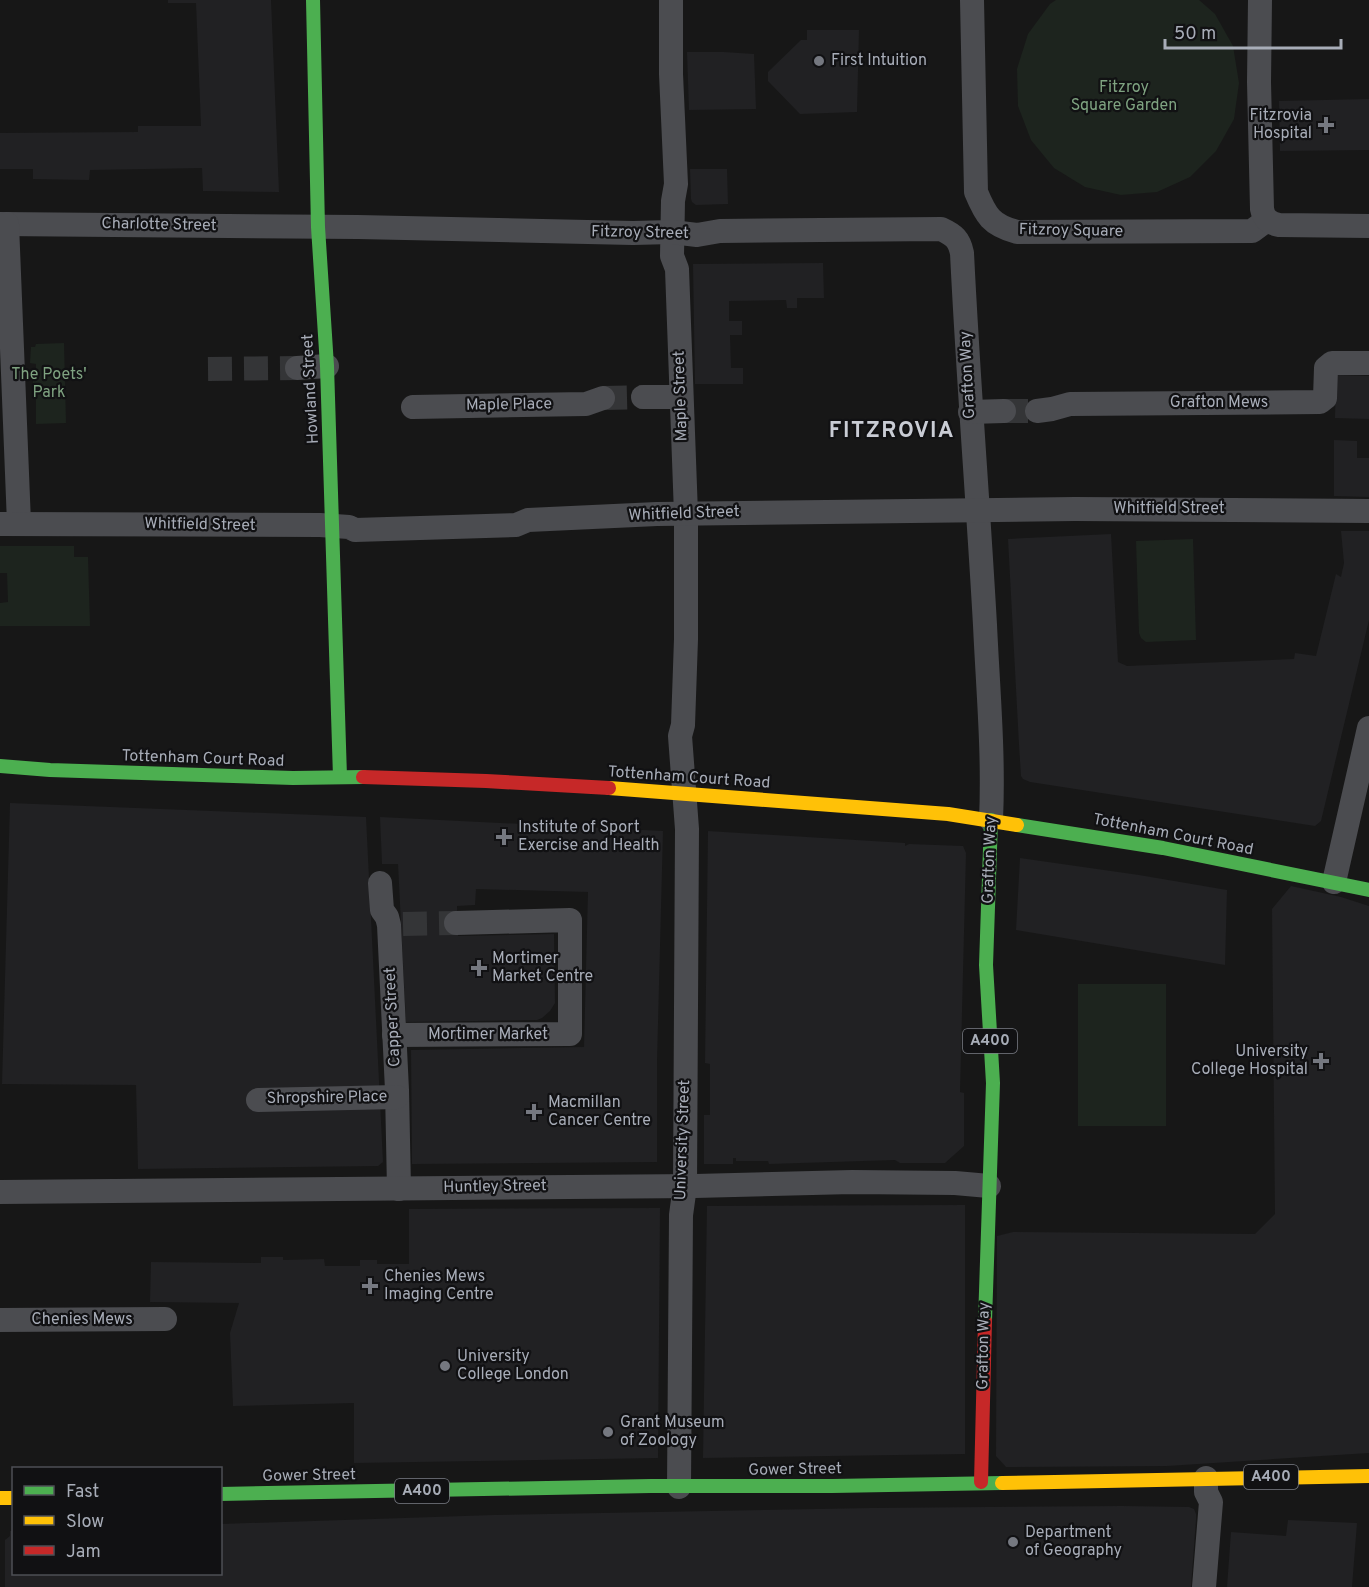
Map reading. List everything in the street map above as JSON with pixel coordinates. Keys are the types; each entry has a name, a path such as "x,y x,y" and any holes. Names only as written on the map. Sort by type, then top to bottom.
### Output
{"main road":[{"name":"Howland Street","path":"313,0 318,227 327,366 340,777"},
{"name":"Tottenham Court Road","path":"0,766 50,770 293,778 486,781 948,814 1163,848 1369,890"},
{"name":"Grafton Way","path":"981,1482 993,1083 986,964 991,820"},
{"name":"Gower Street","path":"222,1494 1369,1476"}],"street":[{"name":"Maple Street","path":"671,0 671,74 676,184 673,201 672,256 677,269 686,514 686,639 683,725 680,736 685,794"},
{"name":"Fitzroy Square","path":"972,0 976,192 981,206 1000,228 1017,232 1252,231 1267,220"},
{"path":"1260,0 1259,82 1263,216 1279,225 1358,226"},
{"name":"Charlotte Street","path":"4,224 318,227"},
{"path":"4,224 9,524"},
{"name":"Fitzroy Street","path":"318,227 672,232 697,235 720,231 941,229 958,240"},
{"name":"Grafton Way","path":"958,240 962,253 970,412 978,511 993,779 991,820"},
{"name":"Grafton Mews","path":"1037,411 1070,404 1320,402 1325,398 1326,368 1332,363 1369,363"},
{"path":"297,368 327,366"},
{"path":"643,397 681,397"},
{"name":"Maple Place","path":"413,407 586,404 603,398"},
{"path":"970,412 1004,411"},
{"name":"Whitfield Street","path":"9,524 333,526 349,527 354,530 516,525 528,520 686,514 1075,509 1369,511"},
{"path":"1334,882 1369,728"},
{"name":"University Street","path":"680,1487 681,1215 685,1186 687,829 685,794"},
{"name":"Capper Street","path":"380,883 382,910 396,924 394,1035 399,1189"},
{"name":"Mortimer Market","path":"394,1035 570,1034 570,920 456,923"},
{"name":"Shropshire Place","path":"258,1100 397,1097"},
{"name":"Huntley Street","path":"0,1192 685,1186 852,1182 955,1183 989,1186"},
{"name":"Chenies Mews","path":"0,1320 165,1319"},
{"path":"1204,1587 1211,1502 1206,1492 1206,1478"}],"shaded area":[{"path":"168,0 271,0 279,192 203,191 202,168 90,170 89,180 33,179 33,169 0,169 0,133 138,132 138,126 201,126 196,3 168,3"},
{"name":"First Intuition","path":"807,30 859,30 857,112 800,114 768,81 768,72 801,40 807,40"},
{"path":"687,52 754,54 756,109 689,110"},
{"name":"Fitzrovia Hospital","path":"1369,99 1369,150 1280,151 1279,101"},
{"path":"690,169 727,169 728,204 696,205 692,202"},
{"path":"823,263 824,298 797,298 797,308 787,308 786,300 729,301 729,321 742,321 742,335 730,335 731,368 743,368 743,384 695,384 693,264"},
{"path":"1336,375 1369,376 1369,419 1335,418"},
{"path":"1334,440 1357,441 1357,458 1369,458 1369,497 1334,496"},
{"path":"1341,531 1369,531 1369,620 1321,821 1315,826 1030,782 1023,779 1019,745 1008,539 1111,534 1118,662 1127,666 1294,659 1295,653 1316,656 1336,574 1341,577 1344,563"},
{"path":"10,803 366,817 383,1162 378,1166 138,1169 136,1085 2,1084"},
{"path":"380,817 663,831 657,1062 657,1162 412,1164 411,1050 584,1047 588,892 476,889 475,905 457,906 458,936 554,934 555,1003 542,1018 537,1020 406,1022 398,864 382,864"},
{"path":"708,831 905,843 905,846 909,844 963,846 966,853 960,1092 964,1093 964,1146 945,1163 900,1163 895,1160 769,1164 768,1161 736,1161 736,1158 733,1158 733,1164 704,1164 704,1115 710,1115 710,1064 705,1063"},
{"path":"1020,858 1227,890 1225,965 1016,930"},
{"name":"University College Hospital","path":"1291,886 1369,906 1369,1453 1167,1466 1006,1467 996,1456 997,1236 1013,1232 1255,1234 1275,1214 1272,909"},
{"path":"965,1205 965,1454 703,1458 707,1206"},
{"name":"University College London","path":"660,1208 658,1458 354,1463 354,1403 233,1406 230,1333 239,1303 150,1302 151,1262 261,1263 261,1257 283,1257 283,1260 324,1259 325,1266 360,1266 360,1260 377,1260 377,1264 409,1264 409,1209"},
{"path":"1189,1507 1194,1509 1196,1514 1191,1587 5,1587 5,1540 10,1536 10,1531 12,1531 12,1575 222,1575 222,1524 494,1515 872,1508"},
{"path":"1288,1520 1357,1523 1352,1587 1227,1587 1231,1532 1286,1536"}],"green space":[{"name":"Fitzroy Square Garden","path":"1056,0 1199,0 1215,14 1233,46 1239,83 1234,119 1216,151 1190,177 1157,192 1121,195 1085,187 1054,168 1031,140 1018,106 1017,69 1028,34 1050,4"},
{"name":"The Poets' Park","path":"64,343 66,423 36,424 33,375 36,374 36,364 30,363 31,347 35,347 36,344"},
{"path":"1193,539 1196,640 1146,642 1139,633 1136,541"},
{"path":"0,546 74,546 74,557 88,557 90,626 0,626 0,603 8,602 7,573 0,573"},
{"path":"1078,984 1166,984 1166,1126 1078,1126"}],"tunnel":[{"path":"208,369 297,368"},
{"path":"603,398 643,397"},
{"path":"1004,411 1037,411"},
{"path":"403,924 456,923"}],"traffic: fast":[{"path":"313,0 318,227 327,366 340,777"},
{"path":"0,766 50,770 293,778 363,777"},
{"path":"985,1321 993,1083 986,965 991,820"},
{"path":"1017,825 1163,848 1369,890"},
{"path":"222,1494 651,1486 1002,1483"}],"traffic: slow":[{"path":"609,788 948,814 1017,825"},
{"path":"1002,1483 1369,1476"},
{"path":"0,1498 12,1498"}],"traffic: jam":[{"path":"363,777 609,788"},
{"path":"981,1482 985,1321"}],"place":[{"name":"First Intuition","path":"819,61"},
{"name":"Fitzrovia Hospital","path":"1326,125"},
{"name":"Institute of Sport Exercise and Health","path":"504,837"},
{"name":"Mortimer Market Centre","path":"479,968"},
{"name":"University College Hospital","path":"1321,1061"},
{"name":"Macmillan Cancer Centre","path":"534,1112"},
{"name":"Chenies Mews Imaging Centre","path":"370,1286"},
{"name":"University College London","path":"445,1366"},
{"name":"Grant Museum of Zoology","path":"608,1432"},
{"name":"Department of Geography","path":"1013,1542"}],"district":[{"name":"FITZROVIA","path":"892,431"}]}
